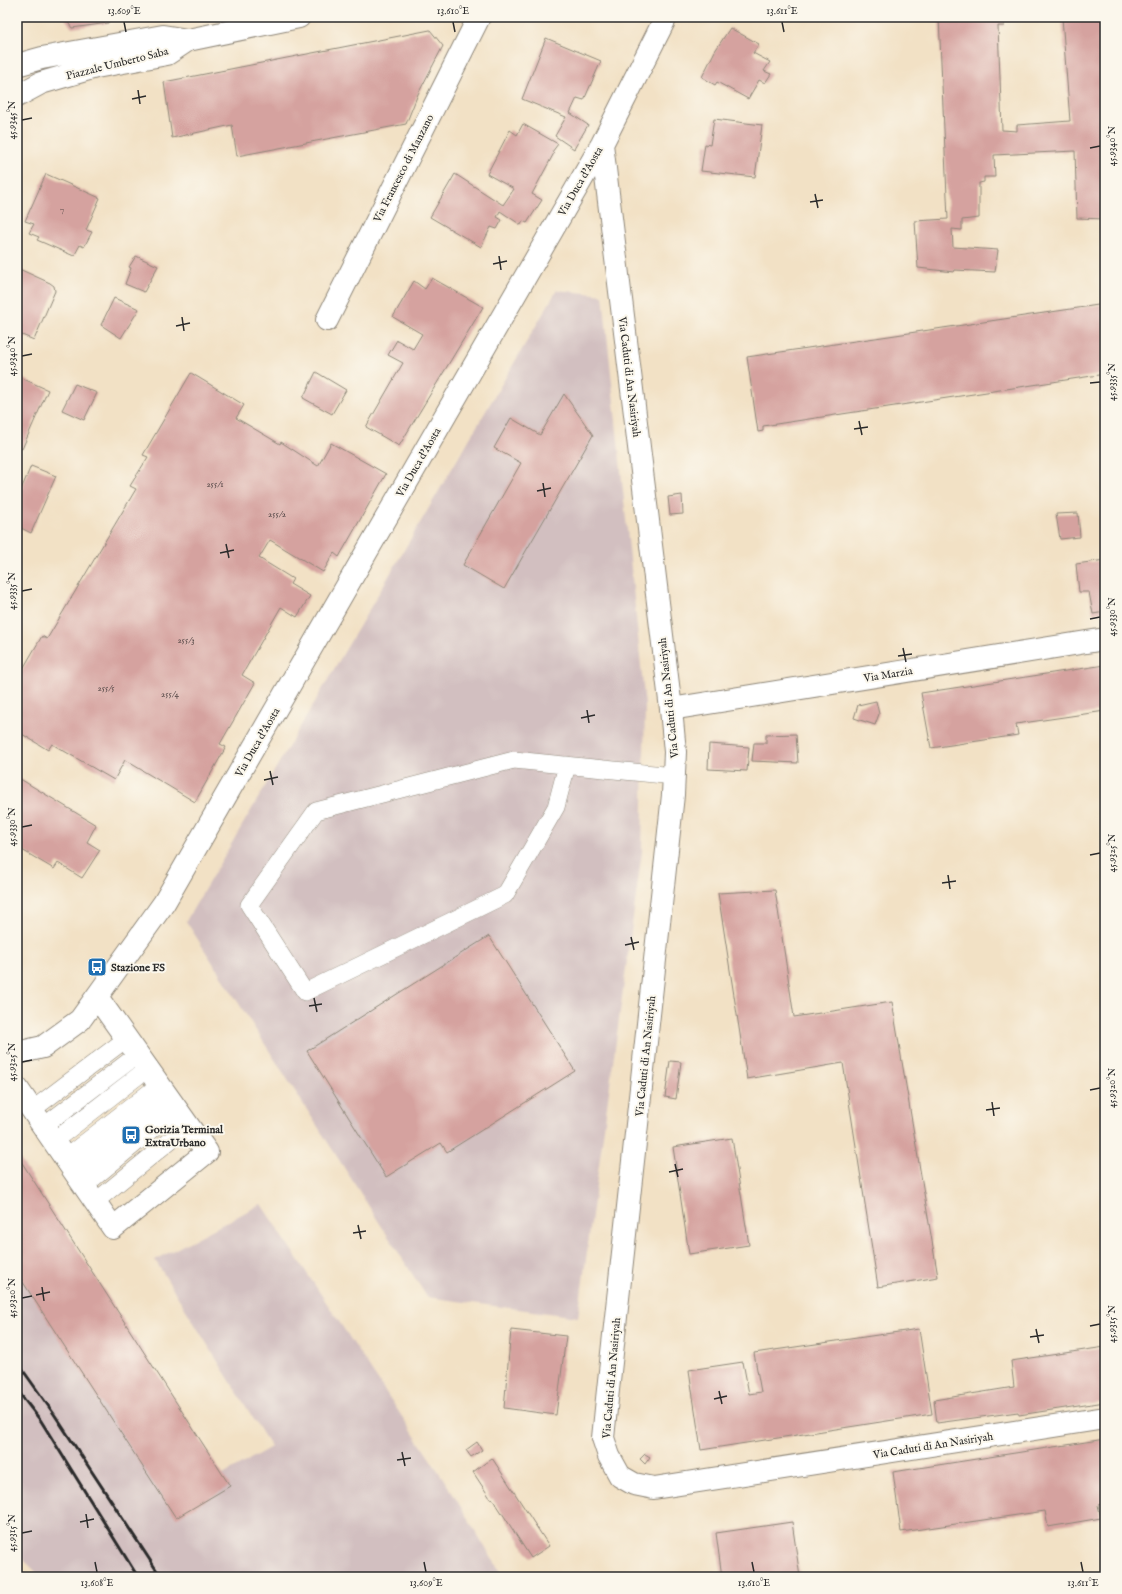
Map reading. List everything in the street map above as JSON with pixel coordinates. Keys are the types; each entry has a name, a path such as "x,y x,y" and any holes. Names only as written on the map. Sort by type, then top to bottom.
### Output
{"street":[{"path":"188,40 299,17"},
{"name":"Via Francesco di Manzano","path":"327,320 479,17"},
{"name":"Via Duca d'Aosta","path":"17,1054 42,1047 80,1020 164,903 602,144 666,17"},
{"name":"Piazzale Umberto Saba","path":"17,65 42,58 163,36 188,40"},
{"name":"Piazzale Umberto Saba","path":"17,96 41,83 96,67 167,54 188,40"},
{"name":"Via Caduti di An Nasiriyah","path":"602,144 675,752 673,795 603,1438 608,1456 620,1476 634,1484 654,1488 1105,1418"},
{"name":"Via Marzia","path":"671,709 1105,639"},
{"path":"17,1088 113,1228 207,1152 97,997"}],"lane":[{"path":"567,766 556,807 505,895 305,992 249,905 316,811 514,760 674,776"},
{"path":"64,1156 157,1083"},
{"path":"64,1156 157,1083"},
{"path":"64,1156 157,1083"}],"shaded area":[{"path":"557,290 603,295 645,705 642,852 578,1317 427,1297 186,921"},
{"path":"17,1155 223,1475 271,1447 155,1260 261,1204 450,1489 503,1577 41,1577 17,1553"}],"building":[{"path":"64,17 111,17 108,23 72,28"},
{"path":"939,17 1004,17 1004,26 998,26 1002,130 1017,131 1017,125 1070,121 1062,17 1105,17 1105,219 1077,218 1075,151 994,155 995,177 984,177 984,182 979,183 979,218 962,220 962,230 952,229 953,247 998,250 995,272 955,270 954,272 918,268 915,221 948,219"},
{"path":"730,28 759,44 753,53 770,62 764,71 771,74 765,83 759,80 748,99 717,82 715,85 702,77 715,51"},
{"path":"430,30 443,46 418,94 406,124 237,156 232,125 172,138 164,82"},
{"path":"546,38 601,61 584,100 577,98 570,113 588,125 574,149 555,136 566,117 522,99"},
{"path":"714,119 762,125 755,177 701,171 705,144 710,145"},
{"path":"523,124 558,144 552,152 554,153 532,194 542,200 527,223 523,221 521,225 500,211 497,217 502,220 497,229 491,227 481,247 430,217 455,174 503,205 514,189 487,174 510,130 517,135"},
{"path":"46,174 100,198 86,230 92,232 84,247 80,245 74,256 37,240 39,237 29,233 34,224 25,221"},
{"path":"136,256 158,266 144,292 125,284 131,268 129,267"},
{"path":"17,268 54,286 55,291 34,340 17,333"},
{"path":"432,278 483,307 399,446 366,427 403,363 388,355 397,340 413,349 422,334 393,317 414,281 425,289"},
{"path":"114,298 139,309 121,338 101,325"},
{"path":"1105,304 1105,374 763,426 763,431 758,432 747,357"},
{"path":"316,372 346,390 332,414 303,398"},
{"path":"191,373 244,405 236,418 280,444 281,442 318,466 331,443 386,474 339,557 334,553 323,572 270,540 259,558 293,579 290,584 310,596 297,617 281,607 242,675 255,683 220,744 226,747 195,802 125,760 114,780 52,744 48,750 17,731 17,679 42,636 47,639 136,489 130,486 148,457 143,455"},
{"path":"17,376 48,390 22,449 17,446"},
{"path":"75,384 97,393 84,420 62,410"},
{"path":"564,394 593,435 504,589 463,565 521,463 494,448 511,418 540,435"},
{"path":"31,466 56,476 31,533 17,526 17,499"},
{"path":"682,495 683,514 670,515 668,497"},
{"path":"1078,513 1080,537 1060,539 1056,514"},
{"path":"1105,560 1105,612 1093,614 1089,592 1079,592 1076,564"},
{"path":"1105,665 1105,711 1016,724 1018,735 931,748 921,693"},
{"path":"876,701 879,714 875,725 854,718 858,705"},
{"path":"796,734 798,763 752,761 754,743 766,743 766,735"},
{"path":"709,744 749,747 747,771 708,769"},
{"path":"17,777 96,825 87,842 100,850 82,878 58,863 54,869 17,847"},
{"path":"775,890 794,1017 892,1002 938,1277 878,1287 843,1063 747,1079 718,893"},
{"path":"489,936 575,1071 447,1152 441,1143 386,1177 307,1051"},
{"path":"670,1061 681,1062 676,1099 665,1097"},
{"path":"732,1138 749,1245 689,1254 673,1147"},
{"path":"17,1155 230,1486 176,1518 17,1273"},
{"path":"919,1329 932,1414 701,1450 689,1370 743,1362 749,1394 761,1392 754,1353"},
{"path":"511,1330 566,1336 556,1415 504,1408"},
{"path":"1105,1347 1105,1402 1019,1415 1018,1412 937,1423 934,1400 1014,1387 1011,1361"},
{"path":"1105,1439 1105,1503 1098,1505 1101,1518 1048,1527 1045,1511 901,1532 893,1472"},
{"path":"477,1442 482,1450 471,1457 466,1450"},
{"path":"645,1454 650,1457 645,1464 640,1459"},
{"path":"492,1458 549,1546 531,1558 493,1499 490,1498 473,1472"},
{"path":"792,1522 800,1577 722,1577 716,1533"}],"railway":[{"path":"17,1362 54,1414 161,1577"},
{"path":"17,1390 41,1421 138,1577"}],"place":[{"name":"Stazione FS","path":"97,967"},
{"name":"Gorizia Terminal ExtraUrbano","path":"131,1135"}]}
